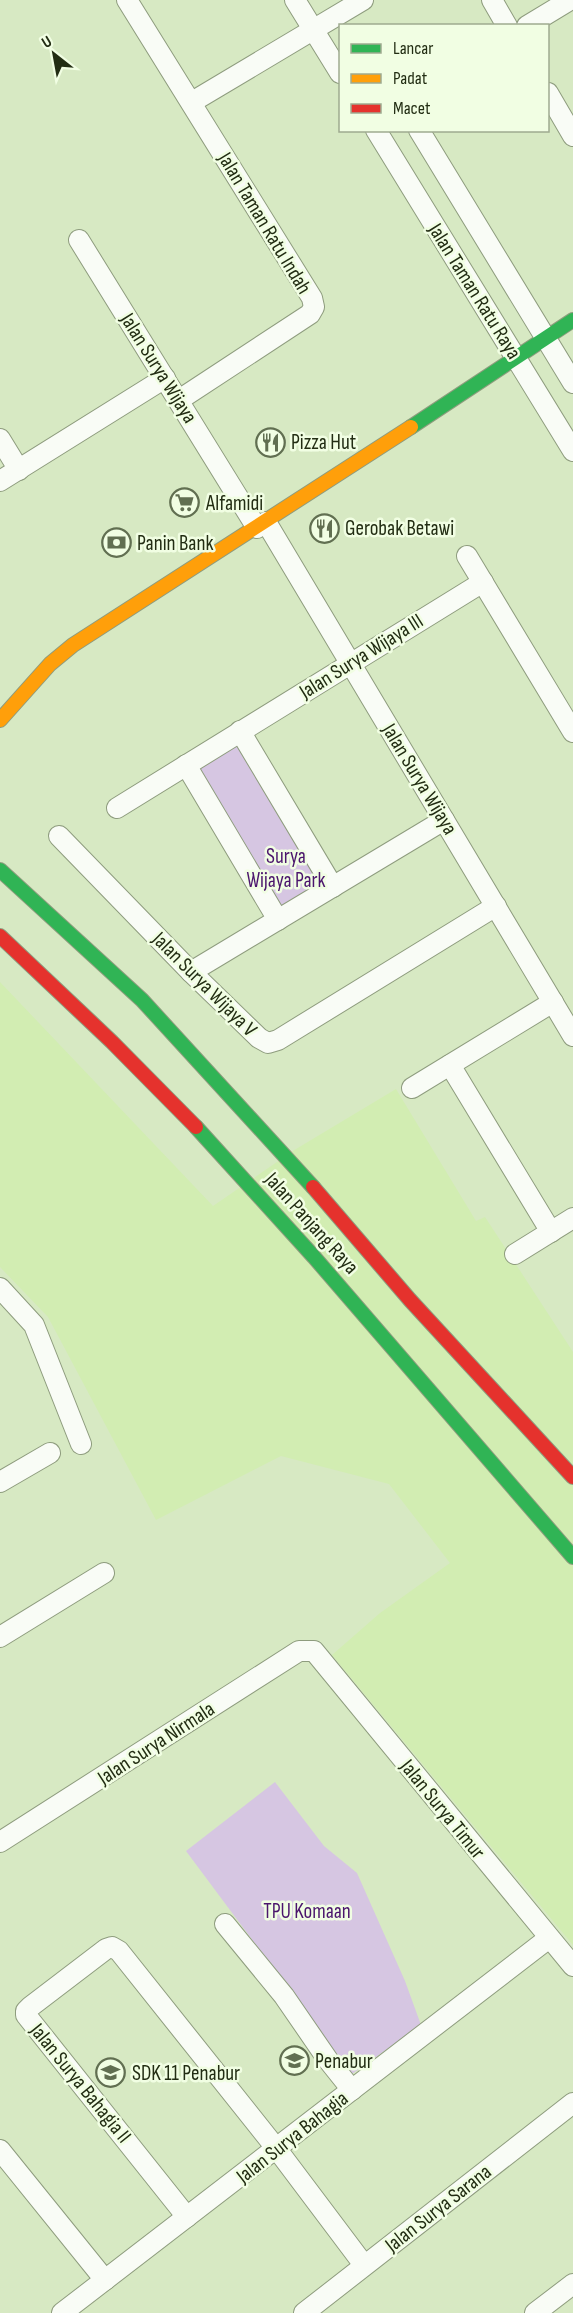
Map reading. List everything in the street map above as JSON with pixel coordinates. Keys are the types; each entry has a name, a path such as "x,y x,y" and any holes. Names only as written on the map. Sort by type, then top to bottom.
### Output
{"main road":[{"path":"0,720 50,664 73,645 262,525 573,320"},
{"name":"Jalan Panjang Raya","path":"0,870 142,1000 287,1157 427,1318 457,1359 573,1477"},
{"name":"Jalan Panjang Raya","path":"0,936 112,1041 201,1132 429,1388 573,1557"},
{"path":"390,1344 413,1338 423,1329 427,1318"},
{"path":"429,1388 433,1371"}],"street":[{"name":"Jalan Taman Ratu Indah","path":"128,0 312,298 314,307 310,314 179,400"},
{"path":"295,0 316,27 339,71"},
{"path":"492,0 506,24"},
{"path":"530,24 570,0"},
{"path":"192,102 348,10"},
{"path":"549,95 571,128"},
{"name":"Jalan Taman Ratu Raya","path":"377,132 519,355 573,451"},
{"name":"Jalan Taman Ratu Raya","path":"420,132 543,341 573,383"},
{"name":"Jalan Surya Wijaya","path":"79,240 179,400 351,663 573,1036"},
{"path":"0,481 165,378"},
{"path":"0,439 19,470"},
{"path":"467,556 573,732"},
{"name":"Jalan Surya Wijaya III","path":"117,808 483,582"},
{"path":"240,731 333,887"},
{"path":"186,765 278,920"},
{"path":"191,972 444,820"},
{"name":"Jalan Surya Wijaya V","path":"59,836 191,972 259,1038 268,1043 288,1034 496,906"},
{"path":"412,1088 553,1002"},
{"path":"450,1065 551,1232"},
{"path":"515,1254 573,1218"},
{"path":"0,1288 34,1325 81,1444"},
{"path":"0,1482 50,1453"},
{"path":"0,1637 104,1573"},
{"name":"Jalan Surya Nirmala","path":"0,1842 299,1651 314,1651"},
{"name":"Jalan Surya Timur","path":"314,1651 573,1966"},
{"path":"225,1924 284,1996 328,2060 352,2090"},
{"name":"Jalan Surya Bahagia","path":"62,2313 549,1938"},
{"name":"Jalan Surya Bahagia II","path":"188,2217 26,2016 26,2011 30,2007 60,1983 106,1949 112,1947 118,1951 276,2148"},
{"name":"Jalan Surya Sarana","path":"304,2313 573,2103"},
{"path":"276,2148 364,2265"},
{"path":"0,2150 105,2280"},
{"path":"535,2313 573,2284"}],"shaded area":[{"path":"0,982 213,1206 296,1149 396,1089 476,1221 485,1217 573,1352 573,1945 332,1655 380,1613 450,1563 389,1484 281,1456 156,1520 48,1317 0,1267"}],"green space":[{"name":"Surya Wijaya Park","path":"243,739 325,879 276,909 195,768"},
{"name":"TPU Komaan","path":"275,1782 324,1846 357,1873 405,1981 421,2025 352,2074 186,1851"}],"traffic: fast":[{"path":"411,427 573,320"},
{"path":"0,870 142,1000 313,1187"},
{"path":"196,1127 314,1257 573,1557"}],"traffic: slow":[{"path":"0,720 50,664 73,645 411,427"}],"traffic: jam":[{"path":"0,936 112,1042 196,1127"},
{"path":"313,1187 410,1300 573,1477"}],"place":[{"name":"Pizza Hut","path":"270,442"},
{"name":"Alfamidi","path":"185,503"},
{"name":"Gerobak Betawi","path":"324,528"},
{"name":"Panin Bank","path":"116,543"},
{"name":"Penabur","path":"294,2061"},
{"name":"SDK 11 Penabur","path":"111,2073"}]}
